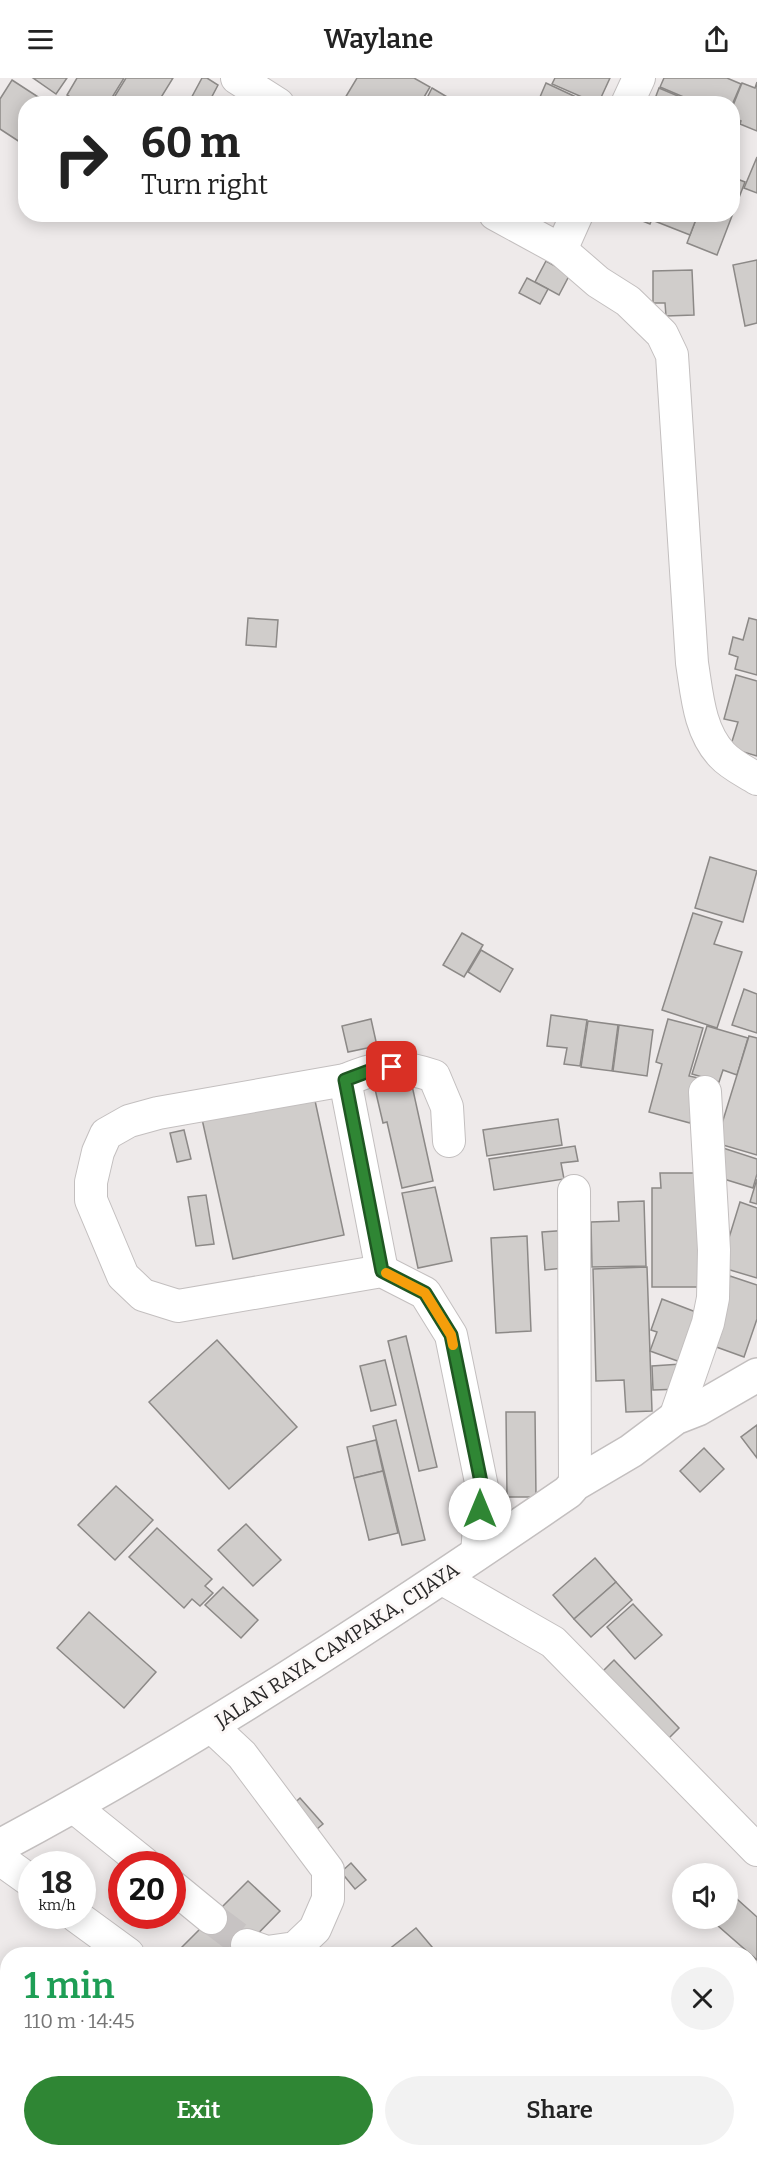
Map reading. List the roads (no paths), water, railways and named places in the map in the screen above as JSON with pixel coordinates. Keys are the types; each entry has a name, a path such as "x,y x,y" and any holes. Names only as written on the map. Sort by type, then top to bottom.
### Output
{"main road":[{"name":"JALAN RAYA CAMPAKA, CIJAYA","path":"0,1846 74,1807 212,1726 441,1578 568,1492 576,1484 631,1451 675,1418 698,1409 757,1375"}],"street":[{"path":"237,78 265,96"},
{"path":"631,96 639,78"},
{"path":"510,222 561,250 598,282 628,301 662,334 672,355 692,663 698,701 705,729 722,756 757,779"},
{"path":"561,250 573,222"},
{"path":"449,1141 447,1107 434,1077 407,1067 392,1067 369,1071 345,1080 158,1113 129,1121 106,1134 98,1152 91,1182 91,1200 123,1276 143,1295 178,1306 382,1271 425,1293 451,1335 482,1487 477,1554"},
{"path":"345,1080 382,1271"},
{"path":"675,1418 708,1323 713,1298 714,1250 705,1092"},
{"path":"574,1191 576,1484"},
{"path":"441,1578 553,1642 757,1850"},
{"path":"212,1726 242,1755 328,1870 328,1899 315,1929 296,1947"},
{"path":"74,1807 130,1851"},
{"path":"0,1859 18,1872"},
{"path":"186,1897 211,1918"},
{"path":"94,1929 118,1947"},
{"path":"247,1945 253,1947"}],"tunnel":[{"path":"211,1918 247,1945"}]}
